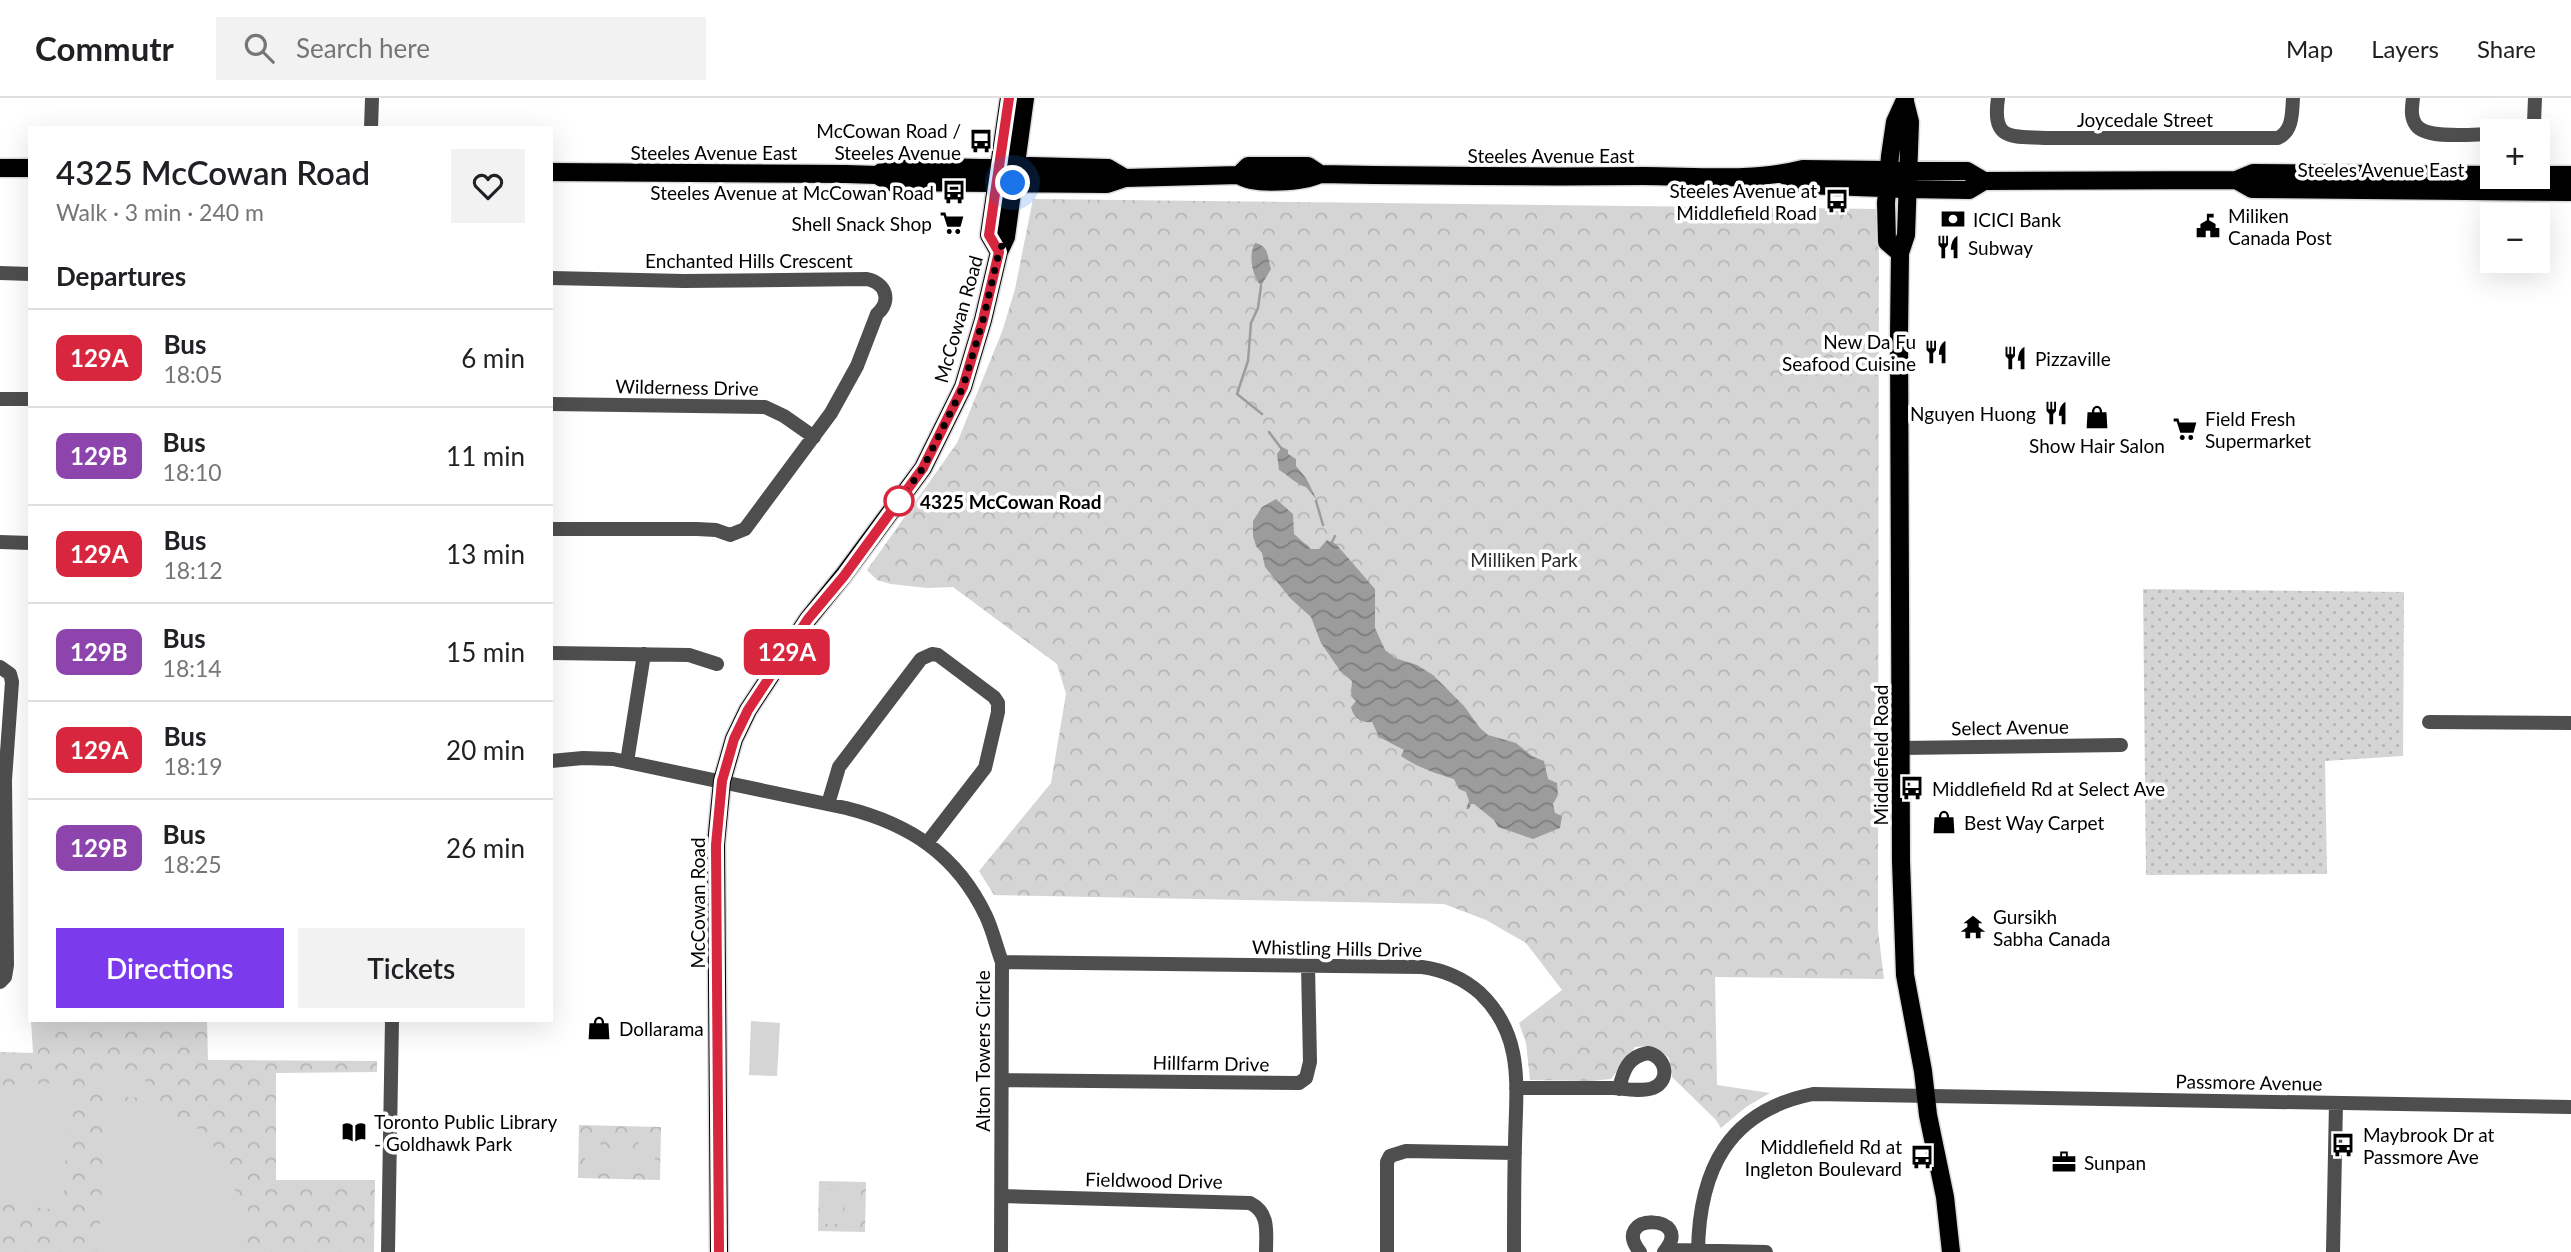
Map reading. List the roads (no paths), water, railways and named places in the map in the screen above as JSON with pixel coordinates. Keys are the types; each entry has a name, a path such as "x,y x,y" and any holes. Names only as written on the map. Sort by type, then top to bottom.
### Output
{"main road":[{"name":"McCowan Road","path":"1006,175 1009,98"},
{"name":"McCowan Road","path":"719,1252 716,845 722,781 734,739 748,710 808,619 844,576 923,468 963,387 999,252 989,235 1025,98"},
{"name":"Middlefield Road","path":"1900,253 1887,242 1894,177 1895,122 1905,100"},
{"path":"0,168 28,168"},
{"name":"Steeles Avenue East","path":"553,172 877,175 889,183 1108,168 1125,178 1239,175 1247,181 1307,180 1320,174 1504,177 1782,174 1803,169 1894,177 1967,171 1984,181 2236,180 2253,173 2480,174"},
{"path":"2550,175 2571,175"},
{"name":"Middlefield Road","path":"1894,177 1908,190 1906,235 1900,253 1900,748 1905,975 1945,1197 1951,1252"},
{"name":"Steeles Avenue East","path":"2236,180 2252,189 2571,192"},
{"name":"Steeles Avenue East","path":"1908,190 1969,190 1984,181"}],"street":[{"path":"371,126 372,98"},
{"name":"Joycedale Street","path":"1998,98 1996,117 2001,129 2007,134 2017,136 2278,138 2285,135 2290,125 2293,98"},
{"path":"2413,98 2416,127 2426,133 2480,134"},
{"path":"2534,119 2535,98"},
{"path":"0,273 28,274"},
{"name":"Enchanted Hills Crescent","path":"553,278 684,281 867,279 875,281 884,290 884,306 877,314 845,390 750,524 738,533 723,534 716,530 697,529 553,529"},
{"path":"0,399 28,399"},
{"name":"Wilderness Drive","path":"553,404 765,407 784,416 814,437"},
{"path":"0,542 28,543"},
{"path":"553,653 689,655 717,664"},
{"path":"627,762 644,654"},
{"path":"828,804 842,763 921,659 932,654 937,655 994,697 999,708 985,768 927,843"},
{"path":"0,667 10,674 12,682 5,780 7,965 5,977 0,982"},
{"path":"2430,722 2571,723"},
{"name":"Select Avenue","path":"1900,748 2121,745"},
{"name":"Alton Towers Circle","path":"553,761 583,758 627,762 874,815 895,823 927,843 952,866 975,896 990,925 1002,962 1001,1252"},
{"name":"Whistling Hills Drive","path":"1002,962 1422,967 1462,979 1488,1000 1504,1023 1514,1049 1514,1252"},
{"name":"Hillfarm Drive","path":"1003,1080 1299,1083 1306,1078 1310,1062 1308,966"},
{"path":"388,1252 392,1022"},
{"path":"1516,1087 1619,1088"},
{"name":"Passmore Avenue","path":"1698,1251 1699,1220 1709,1177 1729,1143 1763,1111 1813,1094 2571,1107"},
{"path":"2333,1252 2336,1103"},
{"path":"1387,1252 1387,1162 1390,1156 1406,1151 1515,1153"},
{"name":"Fieldwood Drive","path":"1002,1196 1250,1203 1259,1208 1266,1220 1266,1252"},
{"path":"1640,1252 1634,1244 1635,1232 1638,1227 1654,1220 1665,1225 1670,1236 1666,1250 1766,1252"}],"water":[{"path":"1255,243 1266,250 1271,269 1261,286 1252,265"},
{"path":"1282,447 1296,459 1296,466 1306,478 1317,500 1306,487 1279,470 1277,454"},
{"path":"1276,499 1293,514 1294,534 1311,549 1319,549 1327,540 1336,544 1375,589 1375,628 1385,650 1395,658 1417,665 1433,675 1488,735 1516,743 1532,756 1544,761 1548,779 1557,783 1558,795 1553,804 1555,813 1562,816 1560,828 1533,839 1498,827 1494,820 1474,804 1466,809 1469,801 1466,792 1459,789 1454,779 1407,760 1401,756 1404,750 1379,737 1372,722 1361,721 1356,717 1351,707 1356,701 1351,696 1352,681 1341,672 1321,643 1311,617 1291,599 1265,567 1262,553 1256,546 1253,521 1262,507"}],"waterway":[{"path":"1261,286 1258,308 1251,323 1248,361 1237,394 1262,414"},
{"path":"1269,432 1281,448"},
{"path":"1316,501 1323,525"},
{"path":"1332,542 1335,536"}],"place":[{"name":"McCowan Road / Steeles Avenue","path":"981,141"},
{"name":"Steeles Avenue at McCowan Road","path":"954,192"},
{"name":"Steeles Avenue at Middlefield Road","path":"1837,201"},
{"name":"ICICI Bank","path":"1953,219"},
{"name":"Shell Snack Shop","path":"952,223"},
{"name":"Miliken Canada Post","path":"2208,226"},
{"name":"Subway","path":"1948,247"},
{"name":"New Da Fu Seafood Cuisine","path":"1936,352"},
{"name":"Pizzaville","path":"2015,358"},
{"name":"Nguyen Huong","path":"2056,413"},
{"name":"Show Hair Salon","path":"2097,417"},
{"name":"Field Fresh Supermarket","path":"2185,429"},
{"name":"4325 McCowan Road","path":"899,501"},
{"name":"Middlefield Rd at Select Ave","path":"1912,788"},
{"name":"Best Way Carpet","path":"1944,822"},
{"name":"Gursikh Sabha Canada","path":"1973,927"},
{"name":"Dollarama","path":"599,1028"},
{"name":"Toronto Public Library - Goldhawk Park","path":"354,1132"},
{"name":"Maybrook Dr at Passmore Ave","path":"2343,1145"},
{"name":"Middlefield Rd at Ingleton Boulevard","path":"1922,1157"},
{"name":"Sunpan","path":"2064,1162"}],"park label":[{"name":"Milliken Park","path":"1524,559"}]}
